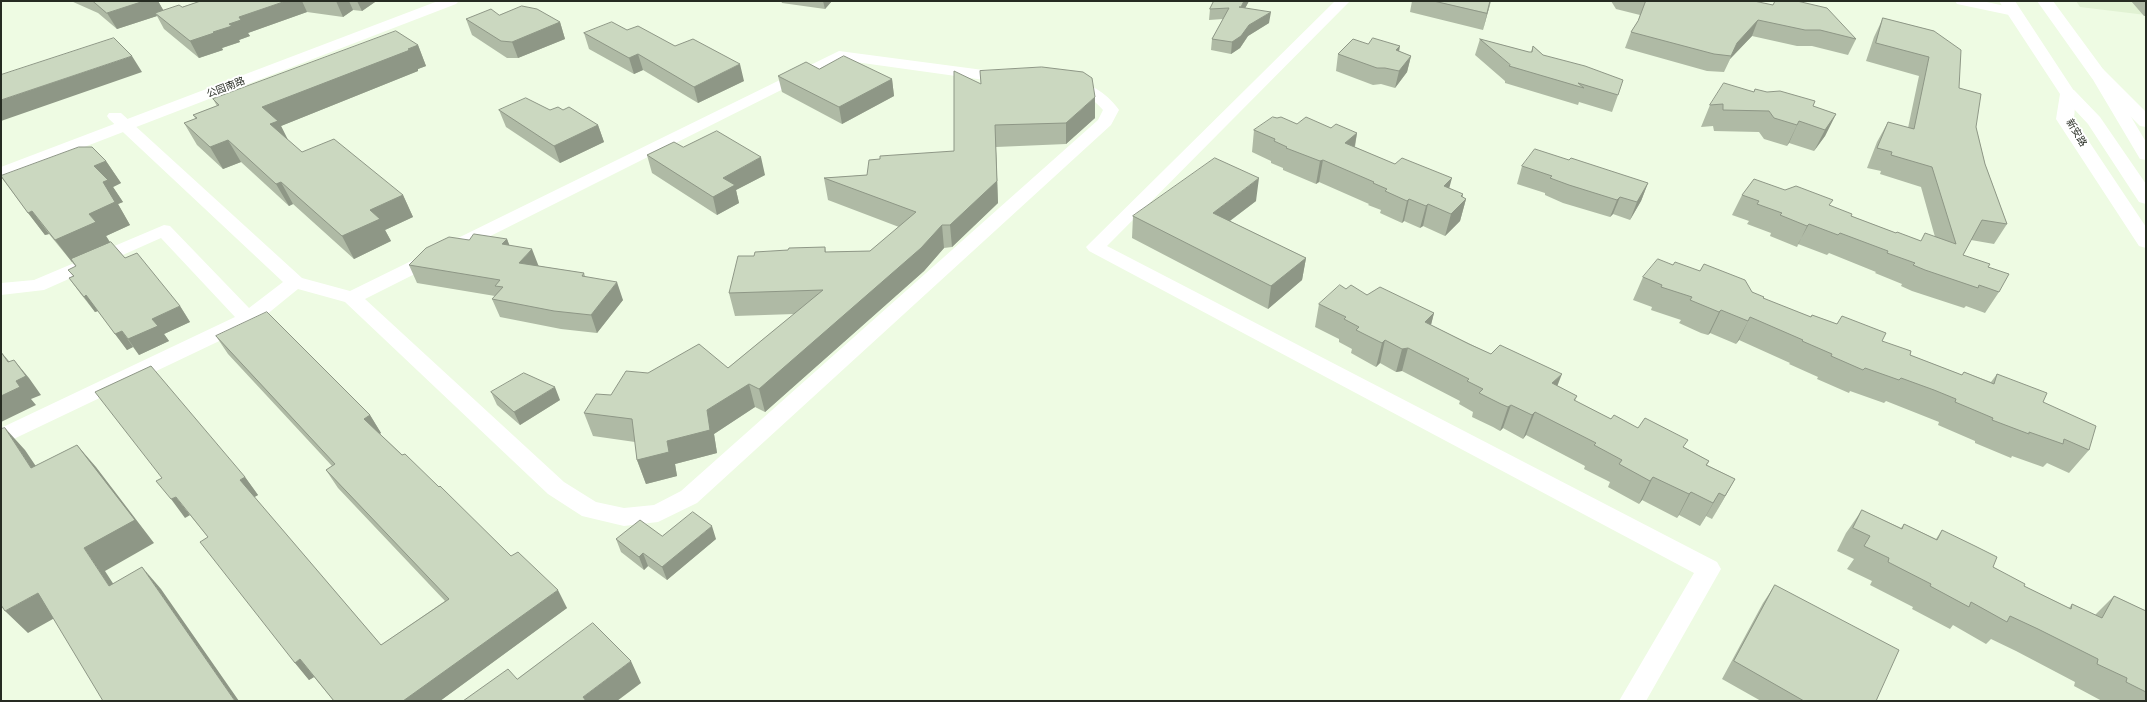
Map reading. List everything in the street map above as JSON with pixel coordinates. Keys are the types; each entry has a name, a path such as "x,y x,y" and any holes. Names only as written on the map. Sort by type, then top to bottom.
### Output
{"main road":[{"name":"公园南路","path":"1,173 121,121 420,1"},
{"name":"公园南路","path":"1,158 121,121 450,1"},
{"path":"2045,1 2097,72 2146,155"},
{"path":"2011,6 2068,94 2094,121 2146,198"},
{"path":"2097,72 2146,122"},
{"name":"新安路","path":"2068,94 2066,119 2146,242"}],"street":[{"path":"1343,1 1095,246 1709,569 1632,701"},
{"path":"1962,1 2011,6"},
{"path":"352,298 839,55 1025,80"},
{"path":"121,121 295,282 352,298 556,488 590,510 624,517 658,513 689,497 1105,122 1111,110 1102,99 1087,88 1056,84"},
{"path":"1,290 37,286 164,230 248,318"},
{"path":"1,437 248,318 295,282"}],"shaded area":[{"path":"2076,1 2146,1 2146,15 2080,7"}],"building":[{"path":"93,1 144,1 107,13"},
{"path":"201,1 286,1 239,17 241,20 229,24 232,26 190,41 155,13 179,5 182,7"},
{"path":"1214,1 1244,1 1241,7 1239,7 1271,12 1249,25 1241,36 1232,42 1212,39 1229,8 1210,9"},
{"path":"1434,1 1490,1 1487,13"},
{"path":"1646,1 1754,1 1773,5 1775,1 1797,1 1827,8 1856,39 1820,30 1805,30 1758,20 1737,43 1731,56 1714,54 1631,32 1638,21"},
{"path":"522,6 537,9 560,22 512,42 501,41 466,19 491,9 499,15"},
{"path":"1883,18 1934,31 1961,50 1959,88 1981,94 1976,127 1985,164 2007,224 1982,220 1963,255 1990,264 1988,267 2009,274 1999,292 1979,285 1978,288 1925,270 1913,265 1915,263 1887,253 1888,251 1840,233 1838,235 1809,224 1807,226 1780,215 1782,213 1757,204 1759,201 1742,195 1754,179 1785,190 1796,186 1833,200 1829,205 1852,214 1851,216 1896,233 1897,232 1921,241 1925,233 1956,244 1932,167 1891,155 1892,152 1877,148 1888,122 1914,129 1929,57 1876,43"},
{"path":"612,22 627,30 638,26 675,46 693,39 740,64 694,87 638,54 629,58 584,33"},
{"path":"396,31 418,45 408,49 410,50 262,107 278,121 270,124 302,152 334,139 403,195 370,210 380,219 342,236 281,182 276,184 228,140 210,147 184,123 197,118 193,115 219,105 213,99"},
{"path":"114,38 132,56 1,100 1,75"},
{"path":"1373,38 1400,46 1396,50 1411,56 1399,71 1377,68 1338,54 1353,39 1368,44"},
{"path":"1480,39 1529,52 1532,52 1533,46 1543,55 1585,66 1623,80 1618,95 1578,83 1584,88 1509,66 1510,65"},
{"path":"844,56 892,79 839,107 778,76 806,62 819,69"},
{"path":"1042,67 1083,72 1092,78 1095,97 1066,123 995,125 997,181 950,225 942,225 921,248 759,389 749,384 707,410 710,430 667,441 669,452 637,460 632,419 584,413 596,394 611,395 626,371 648,373 699,344 728,368 823,290 729,293 738,256 754,256 755,252 788,250 789,248 825,247 825,252 870,251 916,212 824,178 867,175 869,160 880,159 880,156 954,151 954,71 981,84 980,71"},
{"path":"1724,83 1754,92 1755,89 1767,92 1780,91 1815,101 1813,106 1836,114 1825,130 1799,121 1797,125 1774,118 1769,111 1723,110 1723,104 1710,105"},
{"path":"526,98 550,110 558,107 563,110 569,107 598,125 554,146 499,110"},
{"path":"1273,117 1281,117 1297,124 1306,117 1331,128 1336,124 1357,133 1345,143 1395,164 1402,158 1452,178 1444,186 1463,194 1461,196 1466,199 1451,214 1428,204 1426,206 1409,199 1407,201 1385,191 1387,189 1373,183 1374,182 1323,160 1320,161 1286,148 1287,147 1274,141 1275,139 1254,130"},
{"path":"717,131 761,157 723,178 735,185 713,197 647,155 674,142 683,147"},
{"path":"79,147 92,147 106,161 94,166 108,180 103,182 115,202 89,214 96,222 55,240 32,211 28,213 1,176"},
{"path":"1535,149 1569,160 1571,158 1648,183 1637,202 1620,197 1617,200 1569,185 1550,178 1552,176 1522,166"},
{"path":"1215,158 1259,178 1213,213 1306,258 1271,286 1133,216"},
{"path":"474,234 507,239 502,244 532,249 519,263 584,273 582,276 617,282 591,315 554,311 492,299 503,287 495,286 500,280 409,265 426,248 449,237 469,240"},
{"path":"111,242 125,258 137,253 180,306 152,319 158,326 128,339 122,331 115,334 86,295 84,297 69,278 74,276 68,270 76,266 71,259"},
{"path":"1658,259 1673,265 1675,262 1700,271 1704,264 1745,280 1752,292 1764,297 1763,298 1811,317 1812,315 1837,324 1842,316 1886,333 1882,341 1911,351 1910,355 1962,375 1964,372 1994,384 1997,374 2047,393 2043,402 2096,426 2089,450 2064,439 2063,444 2029,432 2029,434 1992,420 1993,418 1955,402 1956,399 1934,390 1901,378 1899,380 1865,368 1863,370 1831,356 1832,354 1802,341 1803,340 1750,317 1748,321 1721,310 1719,312 1690,300 1692,297 1661,287 1662,285 1643,277"},
{"path":"1340,285 1346,289 1351,285 1367,295 1380,287 1434,313 1425,322 1469,344 1491,354 1500,345 1562,374 1552,383 1577,396 1574,400 1611,419 1614,415 1638,428 1645,418 1688,440 1683,447 1709,461 1706,465 1735,479 1725,496 1719,493 1713,503 1691,492 1689,494 1653,477 1650,481 1619,464 1622,460 1594,445 1596,443 1535,412 1532,415 1511,405 1508,407 1479,393 1483,389 1467,381 1469,379 1408,348 1402,349 1385,340 1382,343 1356,330 1359,327 1344,319 1346,317 1319,304"},
{"path":"267,312 370,415 364,419 402,455 405,454 439,487 440,486 511,556 518,552 558,590 403,701 334,701 300,659 295,663 200,542 208,537 176,497 171,499 156,481 162,478 95,392 151,366 245,477 240,480 381,645 449,599 326,470 335,464 216,336"},
{"path":"1,352 8,362 14,360 26,376 16,381 20,387 1,396"},
{"path":"524,373 555,387 514,412 491,392"},
{"path":"5,428 31,468 77,445 135,520 84,548 109,586 142,567 235,701 103,701 38,593 5,611 1,605 1,429"},
{"path":"1862,510 1902,529 1904,524 1937,540 1942,530 1997,557 1993,567 2025,584 2024,586 2071,609 2072,604 2102,618 2114,596 2146,611 2146,692 2126,682 2127,678 2097,664 2098,659 2010,616 2007,622 1971,602 1969,607 1930,586 1931,584 1888,562 1889,558 1864,546 1870,536 1853,528"},
{"path":"693,512 712,526 662,567 643,553 639,557 616,539 640,520 662,536"},
{"path":"1775,585 1899,650 1876,701 1804,701 1734,661"},
{"path":"593,623 631,661 583,697 586,701 463,701 508,669 517,679"}]}
